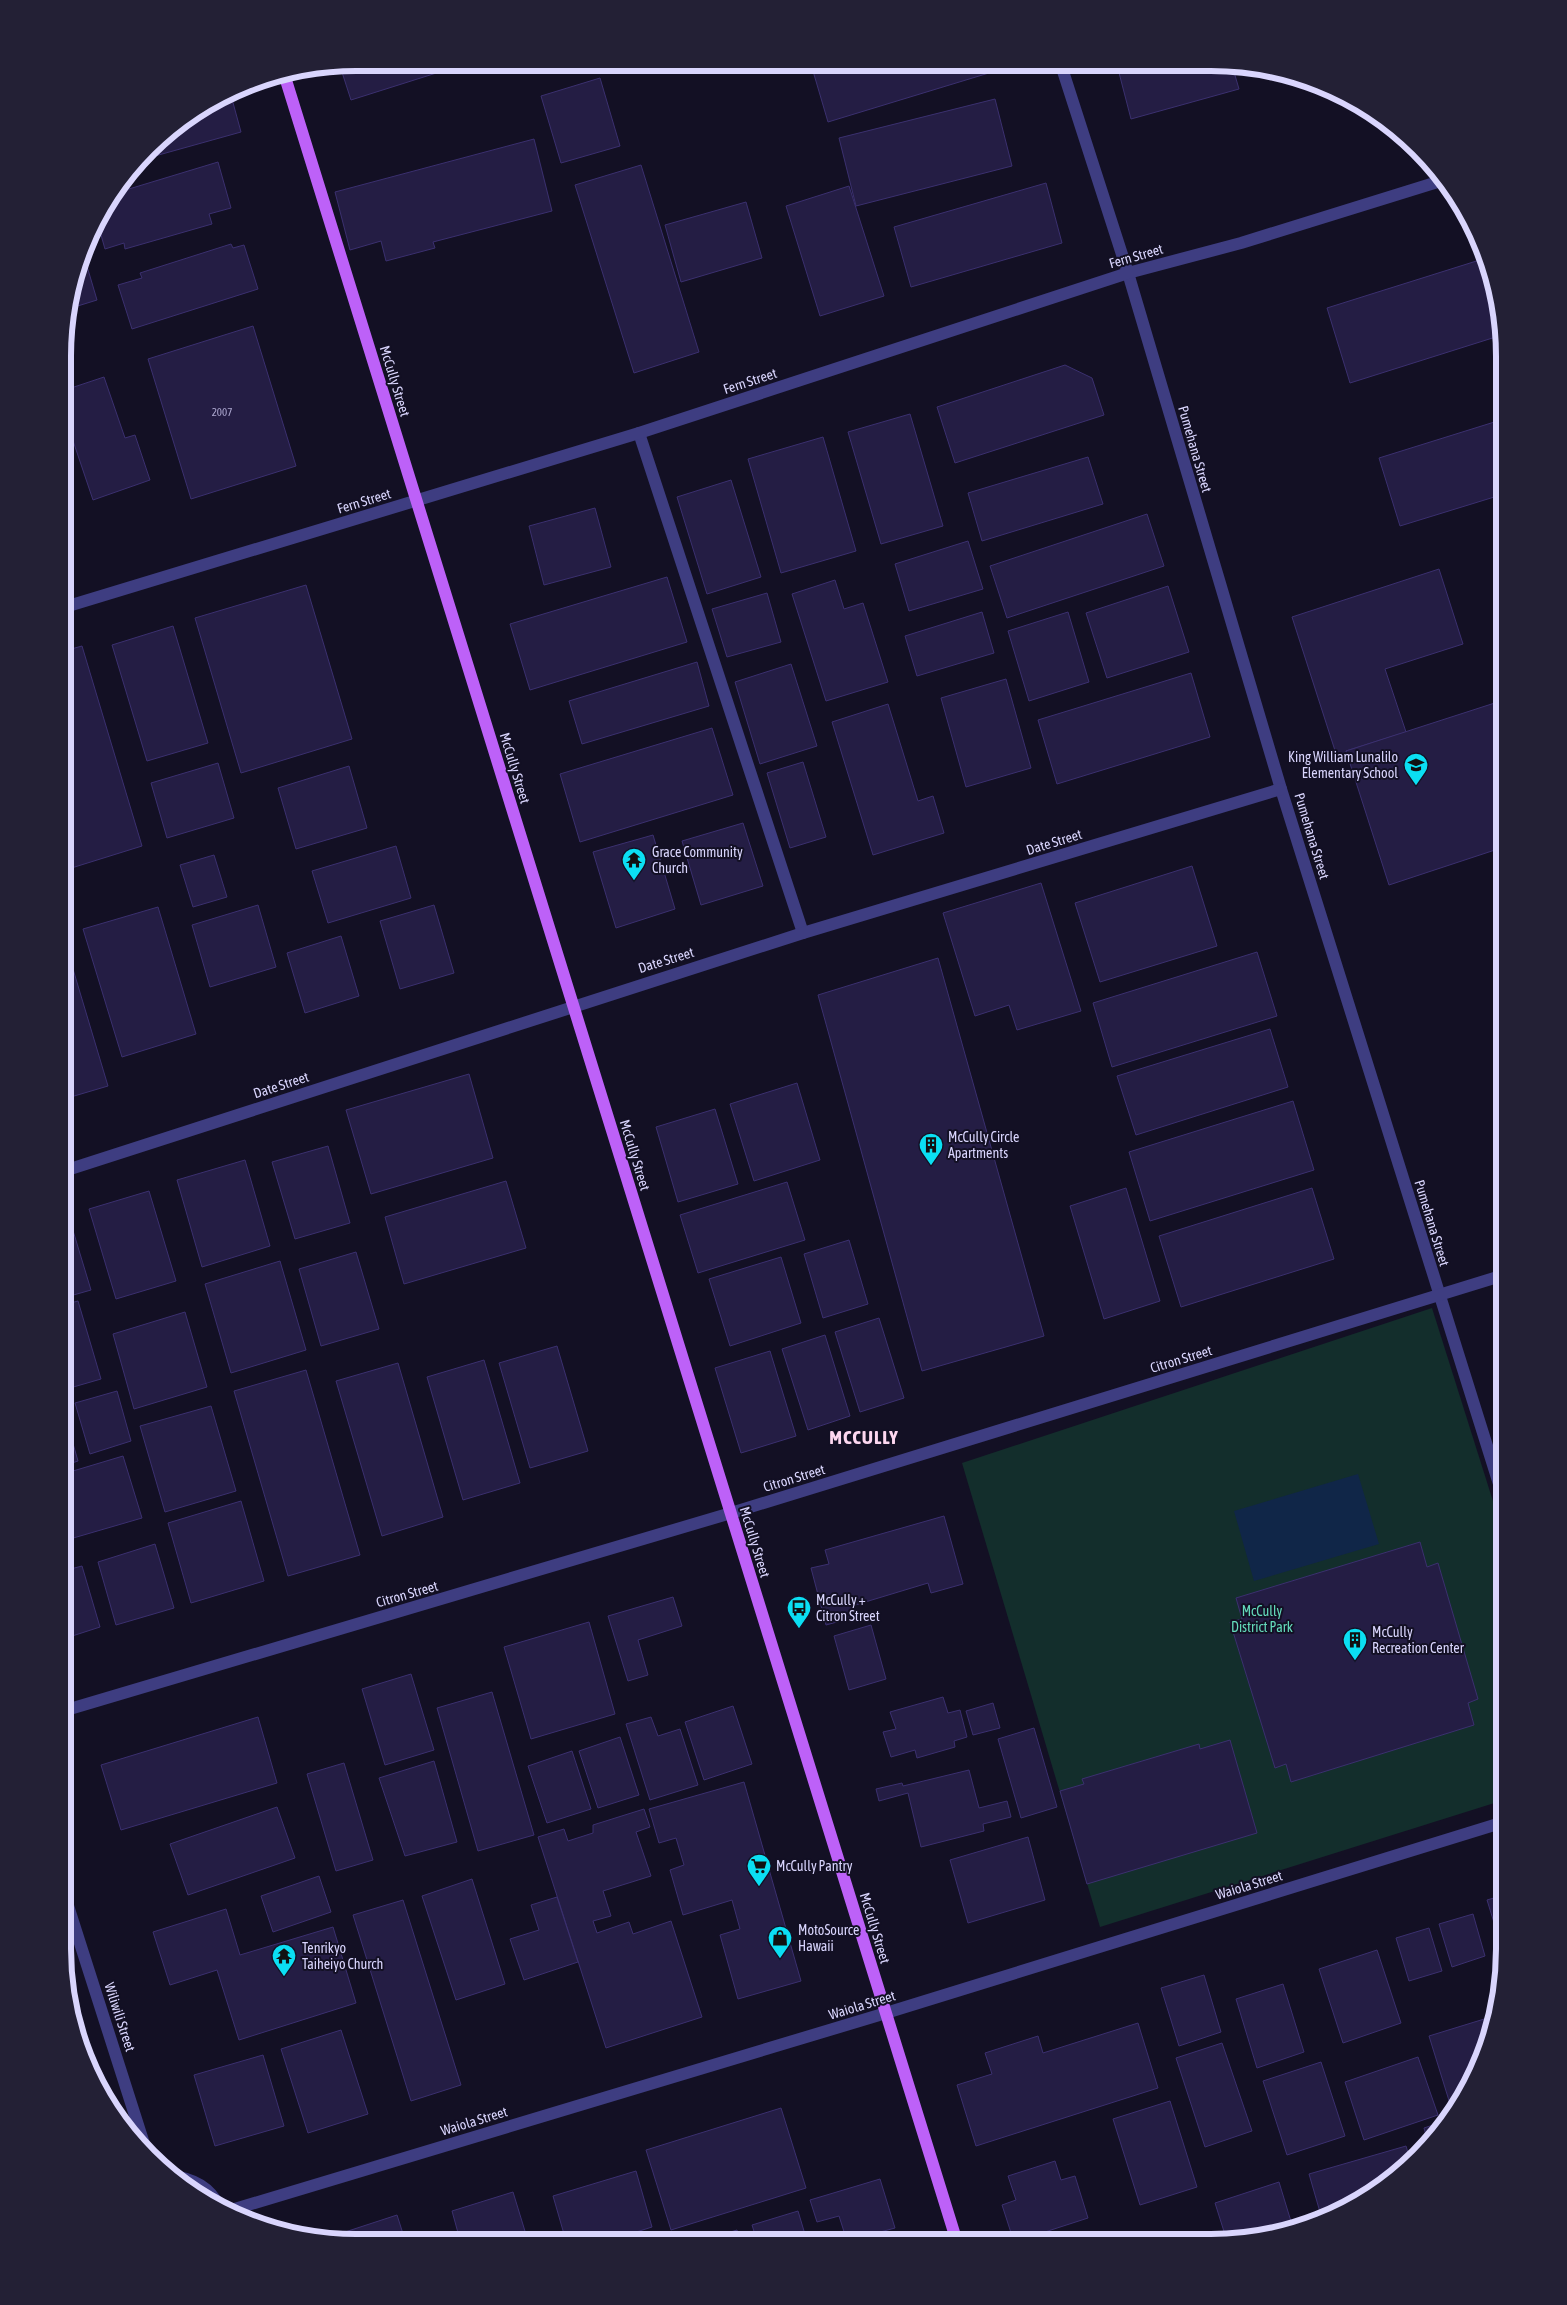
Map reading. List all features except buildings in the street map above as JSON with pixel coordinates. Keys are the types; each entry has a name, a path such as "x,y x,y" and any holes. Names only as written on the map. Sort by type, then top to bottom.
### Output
{"main road":[{"name":"McCully Street","path":"285,80 955,2234"}],"street":[{"name":"Pumehana Street","path":"1063,71 1128,273 1281,789 1496,1475"},
{"name":"Fern Street","path":"71,605 639,433 1128,273 1240,243 1436,182"},
{"path":"639,433 803,933"},
{"name":"Date Street","path":"71,1169 573,1005 803,933 1281,789"},
{"name":"Citron Street","path":"71,1709 731,1513 1496,1277"},
{"name":"Waiola Street","path":"238,2208 886,2013 1496,1824"},
{"name":"Wiliwili Street","path":"71,1915 142,2137"},
{"path":"187,2178 203,2185 212,2195"}],"green space":[{"name":"McCully District Park","path":"1432,1308 1496,1511 1496,1803 1100,1927 962,1463"}],"water":[{"path":"1358,1474 1379,1544 1254,1581 1234,1511"}],"place":[{"name":"King William Lunalilo Elementary School","path":"1416,786"},
{"name":"Grace Community Church","path":"634,881"},
{"name":"McCully Circle Apartments","path":"931,1166"},
{"name":"McCully + Citron Street","path":"799,1629"},
{"name":"McCully Recreation Center","path":"1355,1661"},
{"name":"McCully Pantry","path":"759,1887"},
{"name":"MotoSource Hawaii","path":"780,1959"},
{"name":"Tenrikyo Taiheiyo Church","path":"284,1977"}],"district":[{"name":"MCCULLY","path":"864,1437"}]}
